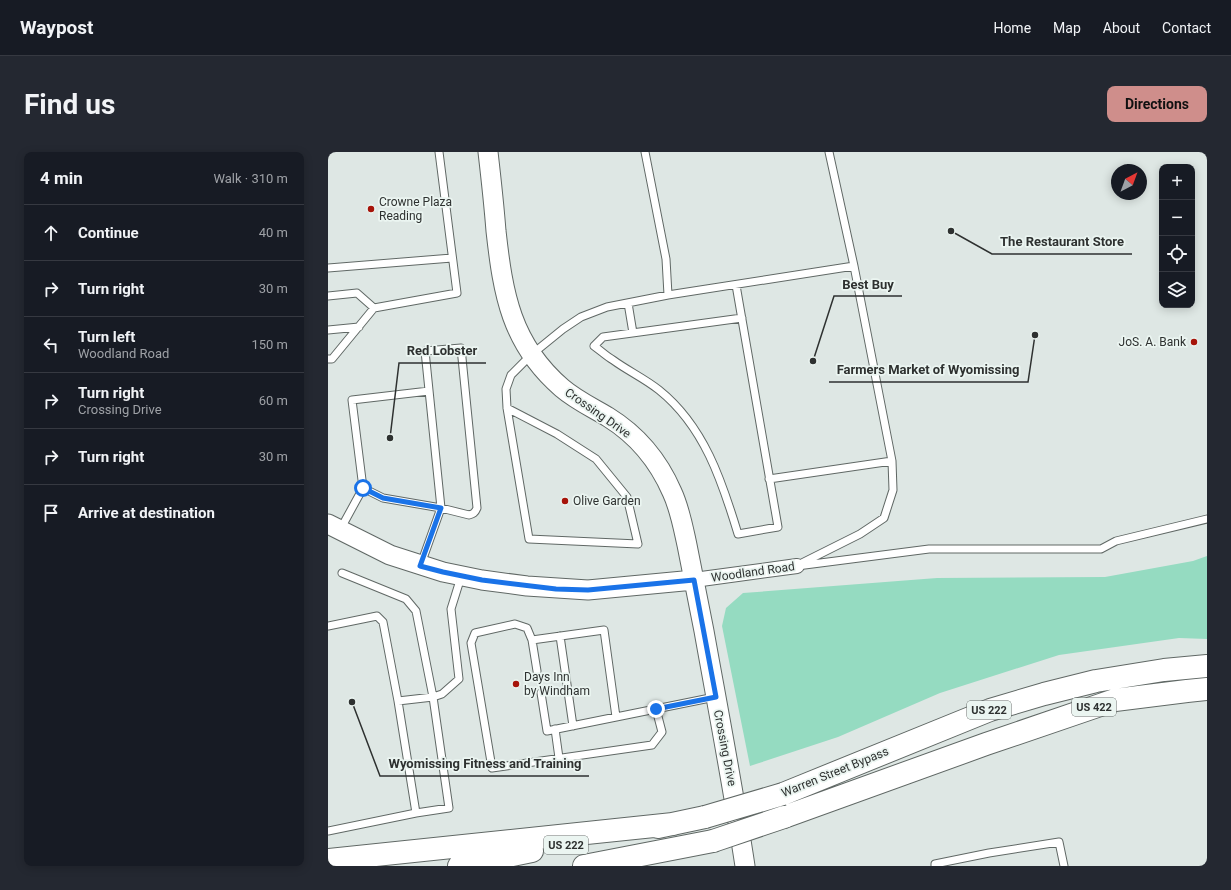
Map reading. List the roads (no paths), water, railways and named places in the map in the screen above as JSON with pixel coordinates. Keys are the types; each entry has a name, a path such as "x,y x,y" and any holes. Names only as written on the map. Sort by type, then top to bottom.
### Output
{"highway":[{"name":"Warren Street Bypass","path":"459,866 705,817 783,794 990,710 1096,681 1164,670 1207,666"},
{"name":"Warren Street Bypass","path":"584,866 713,841 1115,700 1187,690 1207,689"},
{"name":"US 222","path":"986,744 1154,705 1177,702 1207,705"},
{"path":"328,860 673,824"},
{"path":"630,866 692,845"}],"main road":[{"name":"Crossing Drive","path":"488,152 504,288 513,321 531,355 544,371 562,388 618,424 629,433 650,454 673,493 681,517 694,580 746,866"},
{"name":"Woodland Road","path":"334,527 390,555 420,566 461,576 527,586 588,590 694,580"}],"street":[{"name":"Woodland Road","path":"694,580 797,566"}],"lane":[{"path":"328,359 332,359 374,308 457,293 439,152"},
{"path":"645,152 666,259 668,296"},
{"path":"797,566 860,534 884,518 893,490 892,461 854,266 829,152"},
{"path":"328,268 452,258"},
{"path":"507,408 557,434 596,458 627,497 638,544 529,539 507,408 506,389 511,375 531,355 563,329 581,317 607,307 854,266"},
{"path":"736,285 742,318 769,479 778,527 738,534 716,469 704,445 674,402 638,375 613,361 594,346 603,337 742,318"},
{"path":"328,296 357,293 374,308"},
{"path":"628,303 634,333"},
{"path":"328,330 359,326"},
{"path":"363,488 383,498 441,508 469,515 476,512 461,348 425,351 441,508 420,566"},
{"path":"334,527 363,488 352,400 429,391"},
{"path":"769,479 892,461"},
{"name":"Woodland Road","path":"797,566 929,549 1101,549 1116,541 1207,519"},
{"path":"328,831 416,813 450,808 433,697 416,611 406,599 342,573"},
{"path":"398,701 433,697 442,694 459,679 451,609 461,576"},
{"path":"328,626 377,616 383,622 398,701 416,813"},
{"path":"537,671 532,640 527,628 515,624 475,633 471,642 492,768 652,744 662,732 656,709"},
{"path":"532,640 604,630 616,717"},
{"path":"560,636 573,726"},
{"path":"541,693 547,731 716,697"},
{"path":"555,730 559,758"},
{"path":"936,866 935,864 989,853 1059,842 1064,866"}],"place":[{"name":"Crowne Plaza Reading","path":"371,209"},
{"name":"The Restaurant Store","path":"951,231"},
{"name":"Farmers Market of Wyomissing","path":"1035,335"},
{"name":"JoS. A. Bank","path":"1194,342"},
{"name":"Best Buy","path":"813,361"},
{"name":"Red Lobster","path":"390,438"},
{"name":"Olive Garden","path":"565,501"},
{"name":"Days Inn by Windham","path":"516,684"},
{"name":"Wyomissing Fitness and Training","path":"352,702"}]}
